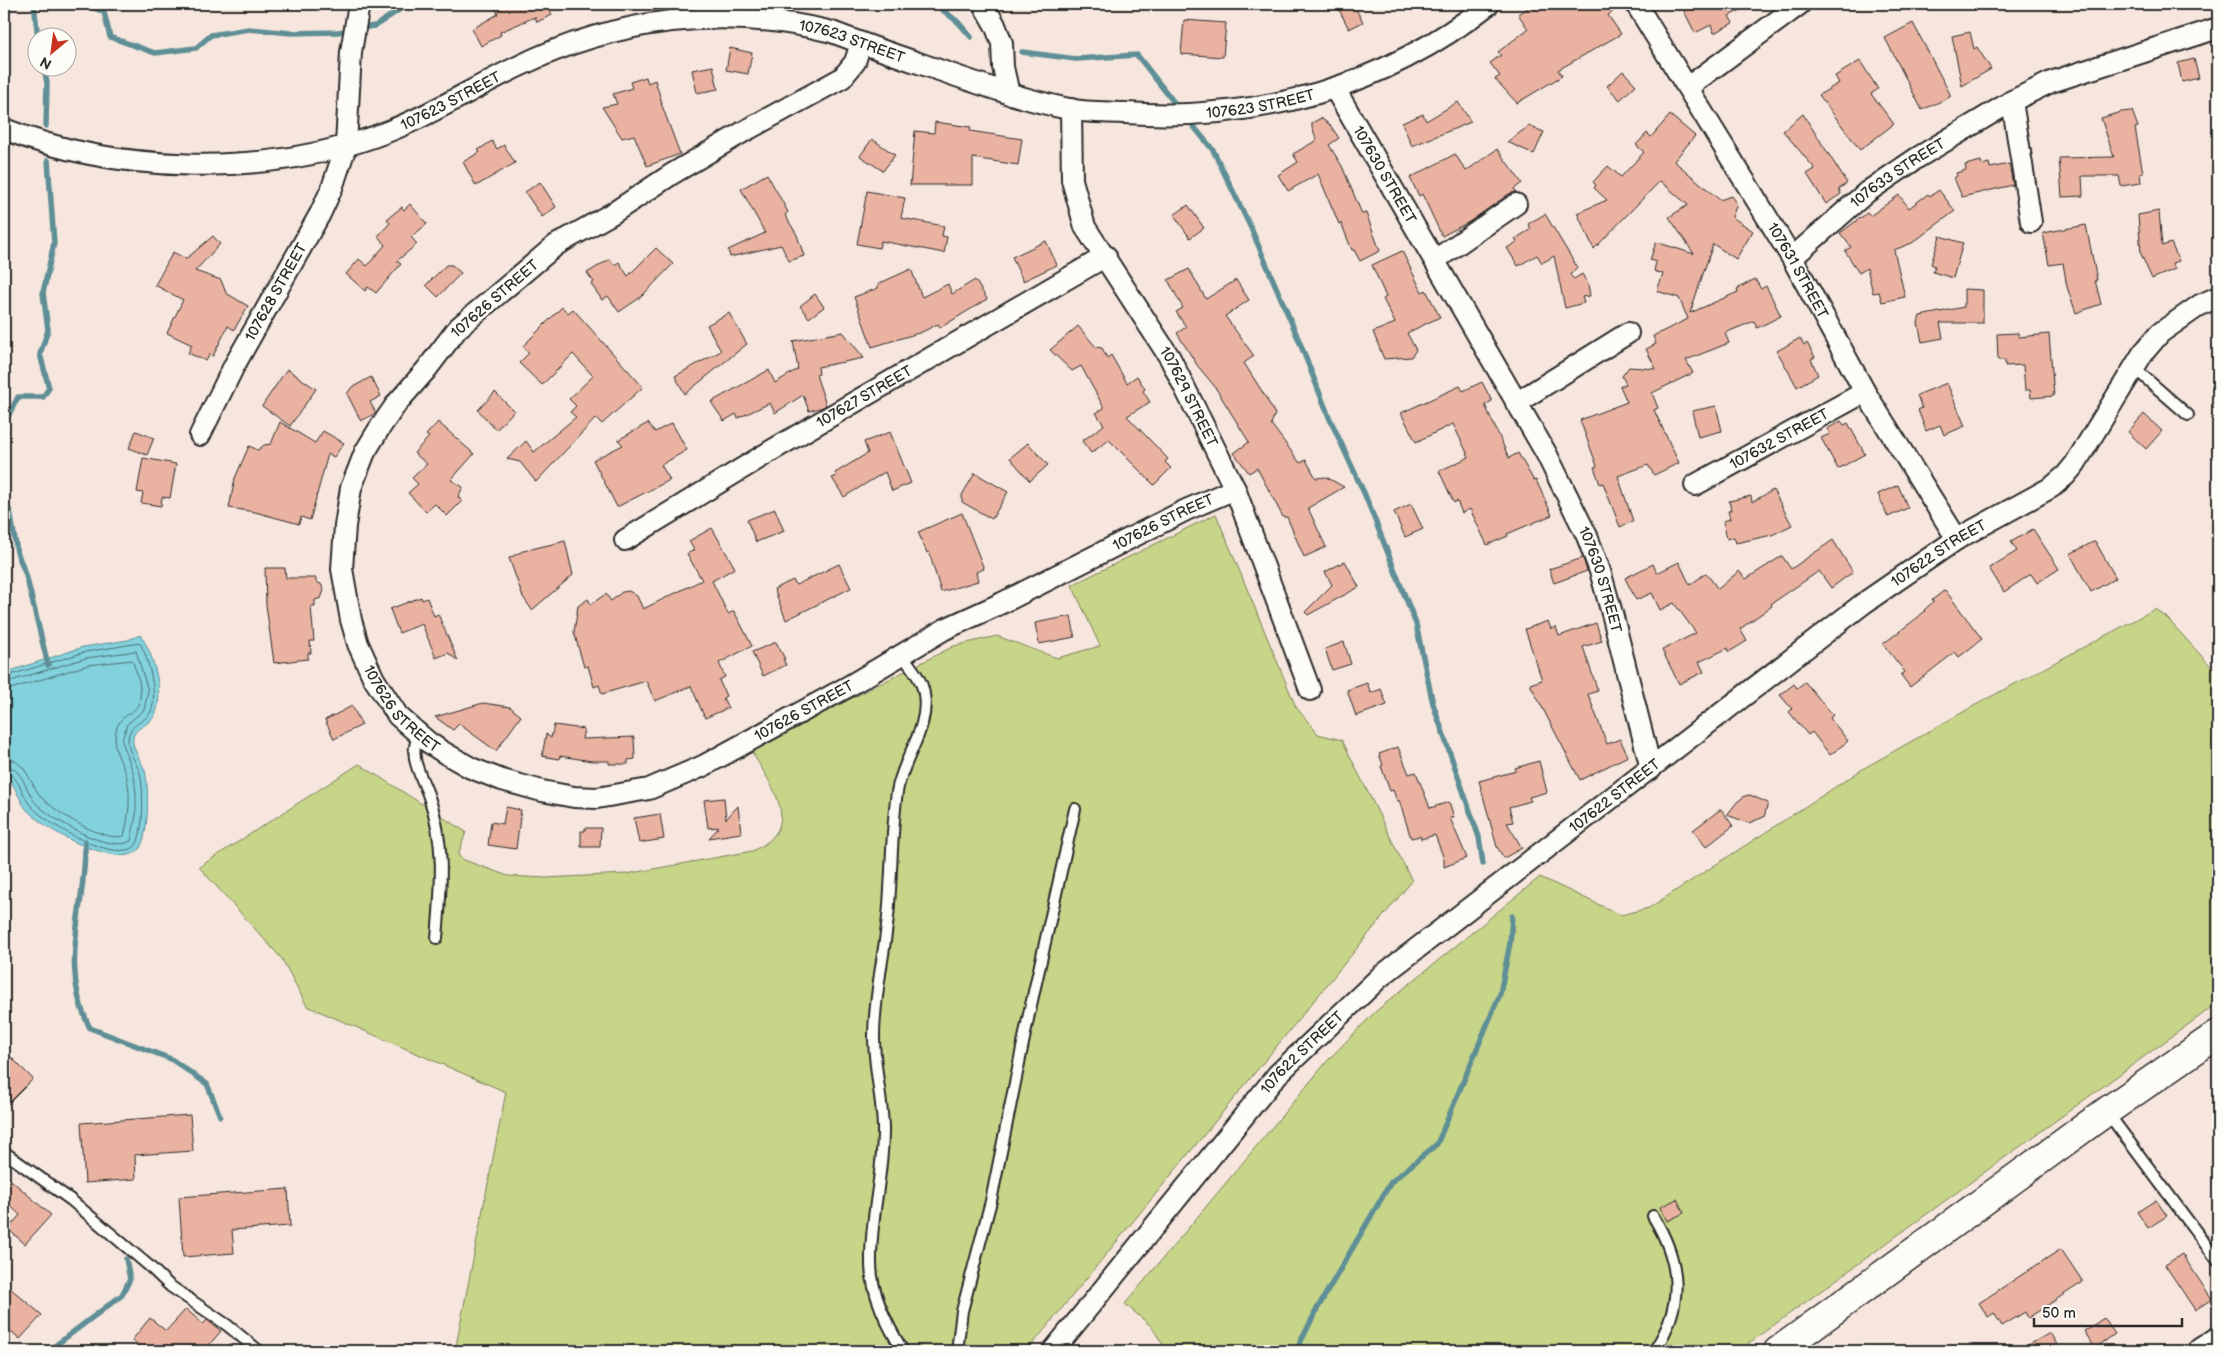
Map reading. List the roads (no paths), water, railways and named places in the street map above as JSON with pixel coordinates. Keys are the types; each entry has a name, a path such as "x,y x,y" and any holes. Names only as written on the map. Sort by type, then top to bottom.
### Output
{"main road":[{"path":"1778,1351 2106,1111 2218,1034"}],"street":[{"path":"983,4 995,25 1002,43 1003,67 1009,94"},
{"name":"107623 STREET","path":"4,129 68,150 103,158 146,162 220,164 290,158 346,146 388,132 544,54 599,34 648,24 693,19 748,18 771,20 832,32 1009,94 1071,110 1184,115 1254,109 1335,89 1409,56 1446,36 1489,4"},
{"name":"107631 STREET","path":"1636,4 1792,258 1865,392 1957,539"},
{"path":"1688,87 1800,4"},
{"name":"107628 STREET","path":"200,435 234,366 320,214 332,188 346,146 351,52 358,8"},
{"name":"107633 STREET","path":"1792,258 1867,192 1916,158 2012,101 2051,82 2218,28"},
{"name":"107626 STREET","path":"861,43 856,62 842,78 735,137 672,174 613,213 556,245 458,328 426,370 397,403 379,429 365,452 351,488 345,526 342,569 350,620 358,644 374,679 398,716 428,742 471,768 542,792 596,798 650,789 702,766 946,629 1019,595 1186,510 1234,489"},
{"name":"107630 STREET","path":"1335,89 1546,453 1587,536 1613,617 1651,769"},
{"path":"2012,101 2031,222"},
{"name":"107629 STREET","path":"1071,110 1072,180 1085,227 1106,256 1170,358 1234,489 1310,690"},
{"path":"1435,260 1516,204"},
{"name":"107627 STREET","path":"625,540 783,444 1106,256"},
{"name":"107622 STREET","path":"1053,1351 1278,1074 1380,977 1864,603 1957,539 2052,487 2066,475 2089,443 2116,395 2143,353 2160,334 2193,309 2218,297"},
{"path":"1516,403 1628,333"},
{"name":"107632 STREET","path":"1695,485 1865,392"},
{"path":"2201,1351 2218,1340"}],"lane":[{"path":"2134,368 2188,415"},
{"path":"902,655 917,675 924,694 924,709 922,725 904,764 897,793 888,917 876,1007 874,1056 881,1103 882,1137 871,1265 880,1304 903,1351"},
{"path":"420,735 414,745 414,756 436,820 442,854 443,872 438,938"},
{"path":"957,1351 962,1311 991,1201 1028,1014 1075,809"},
{"path":"2106,1111 2218,1261"},
{"path":"4,1152 71,1200 170,1286 227,1325 259,1351"},
{"path":"1653,1216 1666,1238 1676,1274 1673,1310 1668,1326 1654,1351"}],"water":[{"path":"140,635 154,663 159,699 153,718 134,734 133,738 134,747 144,768 146,778 148,801 144,838 141,847 136,852 118,855 80,844 60,835 42,823 27,810 4,775 4,673 83,647 128,640"}],"waterway":[{"path":"34,4 37,28"},
{"path":"84,4 104,12 110,37 155,53 196,48 211,35 249,29 291,33 351,30"},
{"path":"360,28 375,26 408,4"},
{"path":"935,4 958,22 971,37"},
{"path":"1022,52 1076,59 1137,55 1180,110"},
{"path":"46,78 46,126"},
{"path":"1186,117 1213,150 1250,226 1298,338 1329,417 1365,495 1416,624 1433,704 1479,837 1483,864"},
{"path":"4,424 18,397 43,397 49,388 40,354 48,330 43,293 54,243 48,160"},
{"path":"4,502 10,511 17,552 26,575 48,665"},
{"path":"85,841 82,889 74,958 80,1004 90,1028 171,1059 207,1084 220,1116"},
{"path":"1296,1351 1317,1309 1391,1182 1437,1144 1500,994 1510,943 1512,916"},
{"path":"48,1351 122,1295 130,1279 126,1259"}]}
